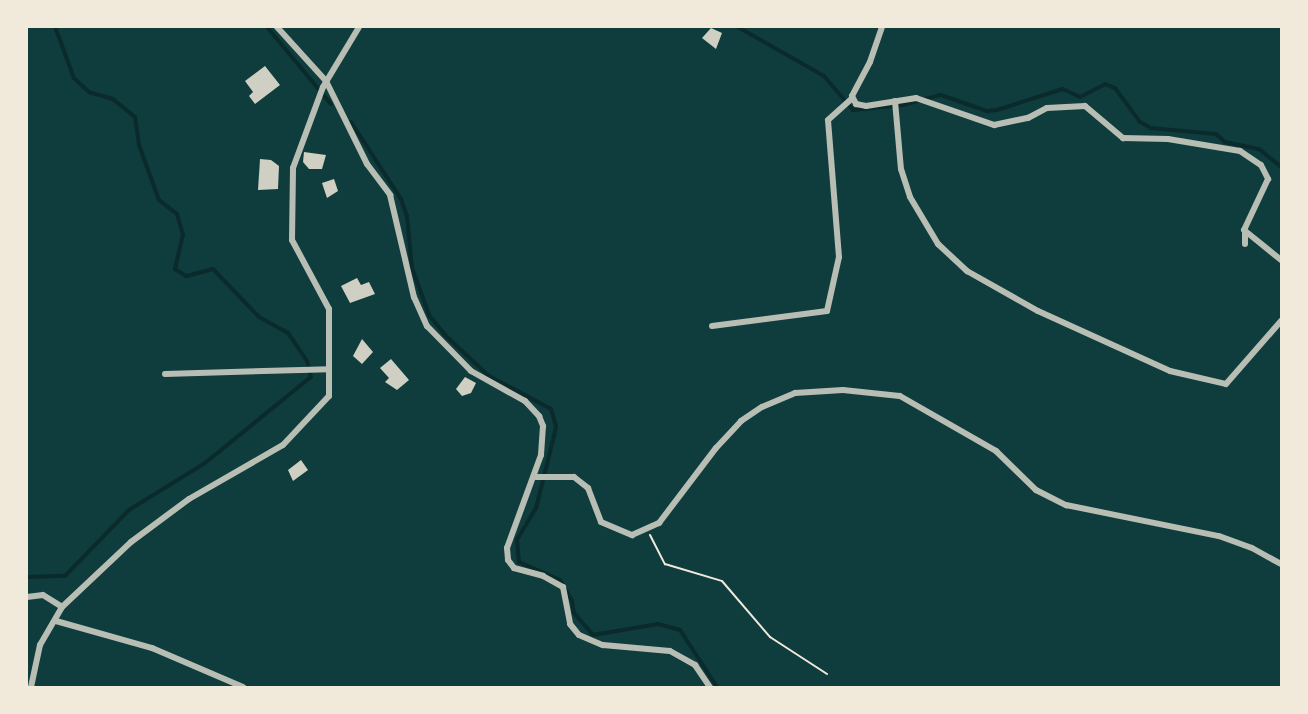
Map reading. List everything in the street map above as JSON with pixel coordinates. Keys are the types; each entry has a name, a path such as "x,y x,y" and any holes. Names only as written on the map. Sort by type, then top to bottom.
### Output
{"street":[{"path":"277,27 324,84 367,164 381,178 390,195 414,297 427,326 471,372 525,401 539,416 543,426 536,477 507,548 508,560 514,568 543,576 562,587 570,624 579,635 603,645 670,651 694,665 710,687"},
{"path":"31,687 40,645 56,621 62,607 131,542 189,499 283,445 329,396 329,309 292,240 293,168 324,84 359,27"},
{"path":"712,326 827,311 839,257 828,120 851,99 882,27"},
{"path":"851,99 861,107 916,98 993,125 1028,118 1047,108 1084,106 1123,138 1168,139 1240,151 1261,165 1268,179 1245,233 1245,244"},
{"path":"895,101 901,169 910,197 938,244 967,272 1038,311 1170,370 1226,384 1281,321"},
{"path":"1245,233 1281,260"},
{"path":"165,374 329,369"},
{"path":"536,477 574,477 588,488 601,522 614,530 632,535 659,523 694,474 752,413 795,393 843,390 900,396 996,451 1035,490 1066,505 1220,536 1252,548 1281,564"},
{"path":"27,597 43,594 62,607"},
{"path":"56,621 152,648 243,687"},
{"path":"27,660 35,664"}],"path":[{"path":"647,530 665,564 722,581 770,637 827,674"}],"building":[{"path":"711,28 722,33 716,49 702,38"},
{"path":"265,66 280,85 255,104 249,96 253,92 245,81"},
{"path":"304,152 326,155 322,169 309,169 303,162"},
{"path":"260,159 271,160 279,166 278,189 258,190"},
{"path":"334,179 338,191 327,198 322,183"},
{"path":"357,278 361,285 369,282 375,294 350,303 341,286"},
{"path":"362,339 373,352 362,364 353,356"},
{"path":"391,359 409,380 397,390 385,382 389,378 380,368"},
{"path":"465,377 476,383 471,393 462,396 456,389"},
{"path":"301,460 308,470 293,481 288,470"}],"waterway":[{"path":"27,577 65,576 129,510 205,463 311,377 307,361 288,333 259,317 213,269 186,276 175,269 183,235 177,214 159,200 139,145 135,117 113,99 89,92 74,78 55,27"},
{"path":"267,27 331,104"},
{"path":"738,27 824,76 853,110 903,105 941,95 987,111 997,110 1063,89 1080,97 1105,84 1115,88 1140,122 1151,128 1216,134 1225,142 1259,149 1281,167"},
{"path":"351,122 401,199 407,216 412,268 429,315 445,335 489,376 551,409 556,426 554,436 536,508 517,540 519,562 560,580 572,601 574,613 593,635 658,624 680,630 717,687"}]}
